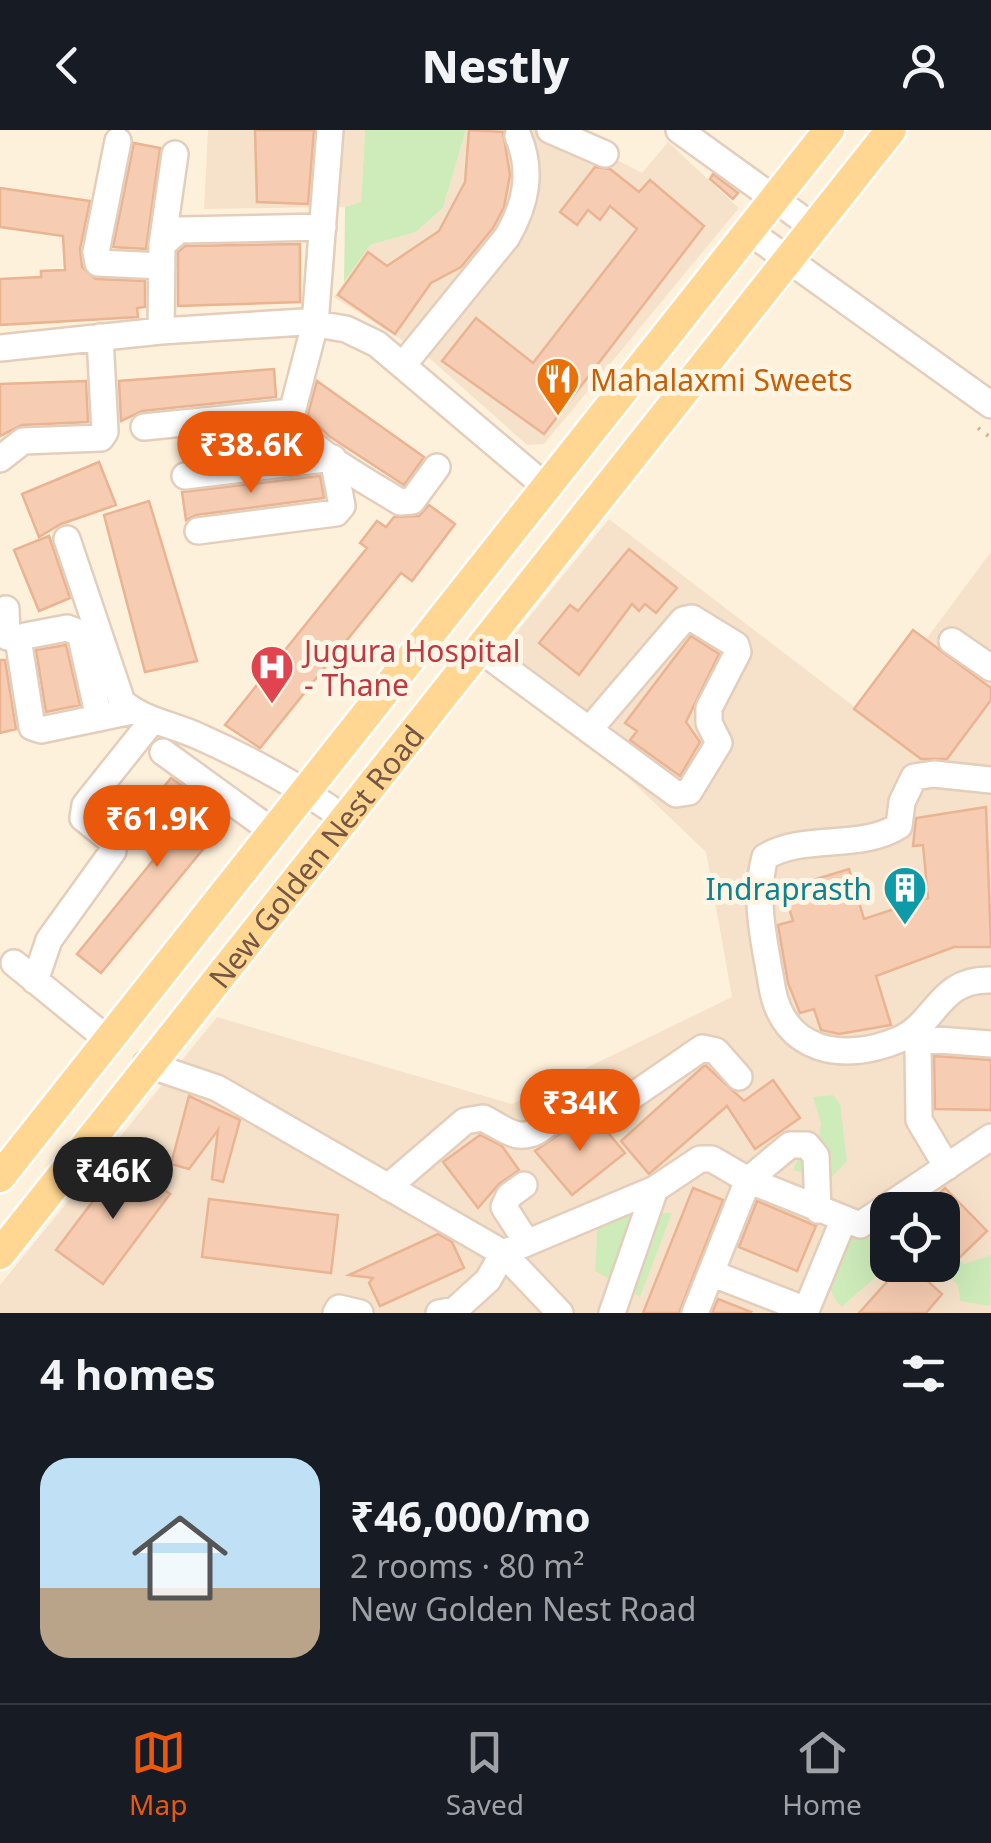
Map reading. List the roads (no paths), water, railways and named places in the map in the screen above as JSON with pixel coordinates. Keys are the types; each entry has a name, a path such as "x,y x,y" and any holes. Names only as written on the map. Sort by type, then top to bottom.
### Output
{"main road":[{"name":"New Golden Nest Road","path":"0,1177 828,130"},
{"name":"New Golden Nest Road","path":"0,1254 146,1064 891,130"}],"street":[{"path":"330,130 315,324 291,412 296,428 400,502 412,501 437,467"},
{"path":"550,130 605,154"},
{"path":"679,130 812,226"},
{"path":"402,365 508,237 520,216 527,175 518,136"},
{"path":"118,141 96,252 98,263 162,256"},
{"path":"160,331 162,256 176,154"},
{"path":"162,256 179,230 323,227"},
{"path":"747,230 991,405"},
{"path":"0,348 160,331 315,324 346,329 377,344 545,486"},
{"path":"0,459 23,442 101,438 105,432 100,337"},
{"path":"144,427 291,412"},
{"path":"185,476 334,458"},
{"path":"198,531 336,513 342,506 334,458"},
{"path":"67,539 122,702 142,716 194,734 287,778 344,818"},
{"path":"6,609 4,641 93,617"},
{"path":"478,648 588,730 676,794 689,792 719,742 709,723 709,708 738,652 736,645 692,618 683,620 588,730"},
{"path":"952,641 991,668"},
{"path":"99,718 142,716"},
{"path":"35,982 49,940 113,852 113,842 83,818 86,805 142,716"},
{"path":"163,752 272,832"},
{"path":"991,780 934,774 914,777 902,802 899,826 889,832 835,843 783,846 766,857 759,907 776,1010 812,1048 840,1053 900,1040 963,982 991,980"},
{"path":"14,963 107,1039"},
{"path":"947,1167 919,1120 918,1050 924,1038 991,1044"},
{"path":"388,1187 466,1121 483,1118 516,1136 532,1134 572,1104 588,1101 614,1108 702,1048 716,1051 739,1076"},
{"path":"146,1064 217,1088 388,1187 515,1248"},
{"path":"916,1192 991,1137"},
{"path":"695,1313 748,1180 790,1146 807,1145 816,1156 818,1210"},
{"path":"440,1313 455,1310 515,1248 656,1188 700,1159 712,1159 748,1180 843,1222 870,1222"},
{"path":"524,1185 509,1196 504,1207 515,1248 560,1313"},
{"path":"612,1313 656,1188"},
{"path":"711,1273 806,1312 843,1222"},
{"path":"336,1313 349,1308 360,1313"}],"place":[{"name":"Mahalaxmi Sweets","path":"558,417"},
{"name":"Jugura Hospital - Thane","path":"272,705"},
{"name":"Indraprasth","path":"905,926"}]}
